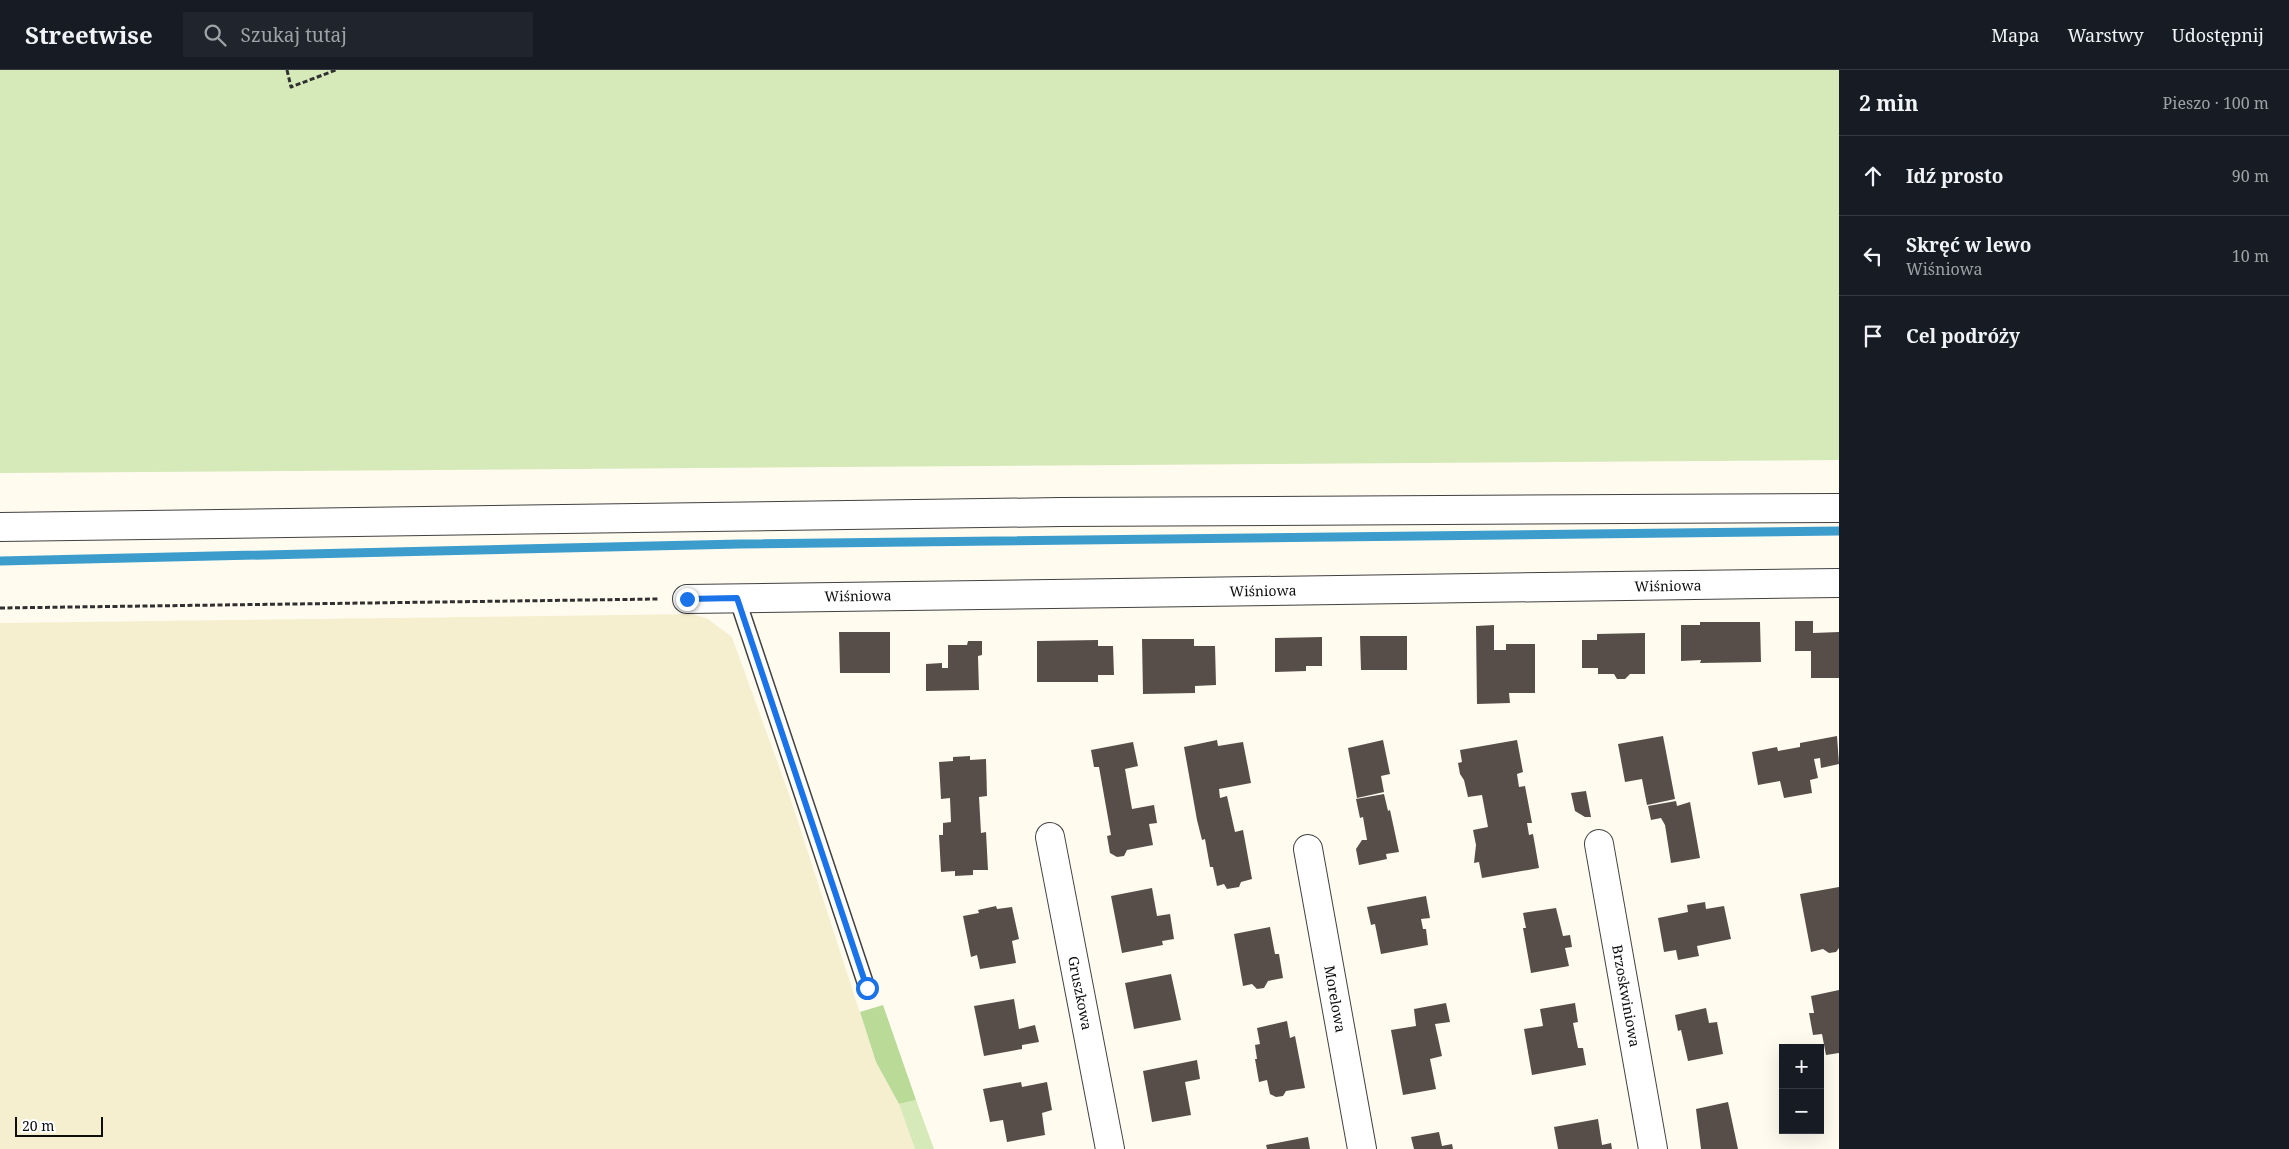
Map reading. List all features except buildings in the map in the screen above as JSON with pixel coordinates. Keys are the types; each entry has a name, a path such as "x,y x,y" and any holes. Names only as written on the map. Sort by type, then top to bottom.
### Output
{"street":[{"path":"0,528 1061,512 1839,508"},
{"name":"Wiśniowa","path":"687,599 1839,583"},
{"name":"Gruszkowa","path":"1050,837 1110,1149"},
{"name":"Brzoskwiniowa","path":"1599,844 1653,1149"},
{"name":"Morelowa","path":"1308,849 1362,1149"}],"lane":[{"path":"737,598 867,988"}],"path":[{"path":"287,70 291,87 336,70"},
{"path":"0,608 687,599"}],"shaded area":[{"path":"693,614 708,619 732,637 789,794 876,1062 899,1104 915,1149 0,1149 0,623"}],"green space":[{"path":"0,70 1839,70 1839,460 0,473"},
{"path":"883,1005 916,1100 899,1104 876,1062 860,1012"},
{"path":"916,1100 934,1149 915,1149 899,1104"}],"waterway":[{"path":"0,561 740,544 1839,531"}],"route":[{"path":"687,599 737,598 867,988"}]}
